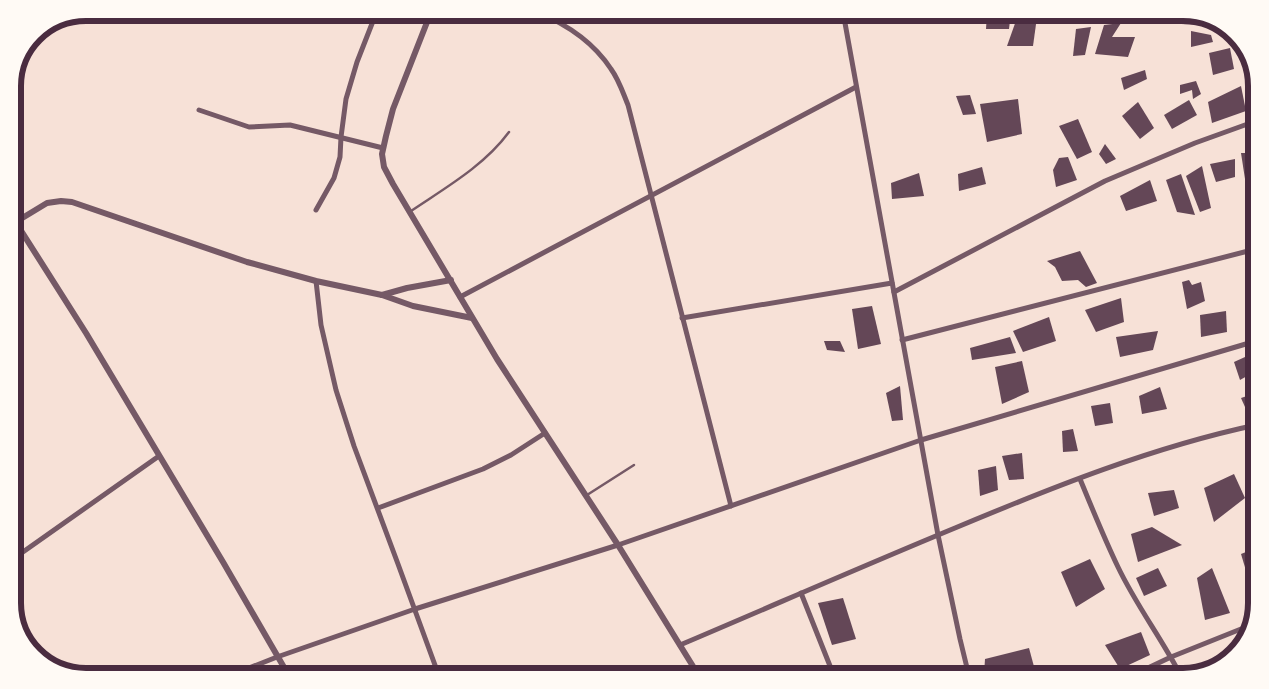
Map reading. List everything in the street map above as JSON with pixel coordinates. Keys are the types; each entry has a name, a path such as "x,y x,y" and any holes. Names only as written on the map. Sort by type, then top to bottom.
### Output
{"street":[{"path":"316,210 334,178 340,157 346,99 357,62 373,21"},
{"path":"427,21 393,109 382,154 384,167 472,318 618,545 694,668"},
{"path":"556,21 573,31 598,54 611,69 622,88 628,105 731,506"},
{"path":"845,21 938,535 967,668"},
{"path":"1167,21 1195,22"},
{"path":"460,297 856,86"},
{"path":"199,110 249,127 290,125 383,148"},
{"path":"894,292 1105,181 1195,143 1248,124"},
{"path":"21,217 47,203 72,202 247,262 316,281 382,295 413,306 472,318"},
{"path":"21,233 86,334 223,562 284,668"},
{"path":"902,340 1248,251"},
{"path":"382,295 407,288 451,280"},
{"path":"316,281 321,325 336,390 354,446 435,668"},
{"path":"682,318 892,283"},
{"path":"249,668 415,610 618,545 921,440 1248,343"},
{"path":"680,645 1038,494 1185,443 1248,427"},
{"path":"378,508 483,469 511,455 545,433"},
{"path":"21,553 159,456"},
{"path":"1080,479 1118,567 1177,668"},
{"path":"801,593 831,668"},
{"path":"1148,668 1242,630"}],"lane":[{"path":"409,211 473,168 492,152 509,132"},
{"path":"586,496 634,465"}],"building":[{"path":"986,21 1010,21 1009,29 986,29"},
{"path":"1016,21 1036,21 1033,46 1007,46"},
{"path":"1121,23 1112,37 1135,37 1128,57 1095,54 1104,25"},
{"path":"1091,27 1085,55 1073,56 1076,29"},
{"path":"1191,31 1211,35 1213,42 1191,47"},
{"path":"1230,48 1234,69 1213,75 1209,53"},
{"path":"1145,70 1147,79 1124,90 1121,78"},
{"path":"1196,81 1201,94 1193,99 1192,90 1180,94 1180,85"},
{"path":"1241,86 1246,111 1212,123 1208,102"},
{"path":"970,95 976,114 963,115 956,96"},
{"path":"1018,99 1022,134 987,142 980,104"},
{"path":"1189,100 1197,115 1172,129 1164,115"},
{"path":"1138,102 1154,128 1140,139 1122,116"},
{"path":"1078,119 1092,152 1077,159 1059,126"},
{"path":"1105,144 1116,159 1106,164 1099,154"},
{"path":"1241,153 1248,153 1248,179 1245,179"},
{"path":"1068,157 1077,180 1056,187 1053,170 1059,158"},
{"path":"1235,159 1235,177 1216,182 1210,164"},
{"path":"1202,166 1211,208 1200,212 1186,176"},
{"path":"982,167 986,184 959,191 958,174"},
{"path":"919,173 924,196 892,199 891,183"},
{"path":"1181,174 1195,215 1177,212 1166,180"},
{"path":"1150,180 1157,201 1126,211 1120,196"},
{"path":"1080,251 1097,283 1086,287 1078,280 1062,281 1055,267 1047,261"},
{"path":"1189,280 1192,285 1201,282 1205,301 1187,309 1182,282"},
{"path":"1121,298 1124,322 1096,332 1085,310"},
{"path":"872,306 881,344 858,349 852,309"},
{"path":"1226,311 1227,332 1201,337 1200,315"},
{"path":"1049,317 1056,341 1023,352 1013,331"},
{"path":"1158,331 1153,350 1120,357 1116,337"},
{"path":"1010,337 1016,353 972,360 970,348"},
{"path":"824,341 840,341 845,352 827,350"},
{"path":"1248,356 1248,376 1240,380 1234,362"},
{"path":"1022,361 1029,392 1002,404 995,367"},
{"path":"900,386 903,420 892,421 886,393"},
{"path":"1160,387 1167,409 1142,414 1139,396"},
{"path":"1248,396 1248,414 1241,398"},
{"path":"1110,403 1113,423 1095,426 1091,406"},
{"path":"1073,429 1078,451 1063,452 1062,431"},
{"path":"1022,453 1024,479 1009,480 1002,456"},
{"path":"996,466 998,490 980,496 978,470"},
{"path":"1234,474 1245,498 1214,522 1204,488"},
{"path":"1174,490 1179,508 1154,516 1148,493"},
{"path":"1152,527 1182,545 1138,562 1131,534"},
{"path":"1248,551 1247,574 1241,554"},
{"path":"1090,559 1105,589 1076,607 1061,572"},
{"path":"1158,568 1167,586 1144,596 1136,578"},
{"path":"1212,568 1230,613 1205,620 1197,578"},
{"path":"843,598 856,639 832,645 818,603"},
{"path":"1141,632 1150,655 1119,668 1105,645"},
{"path":"1029,648 1034,668 984,668 985,659"}]}
